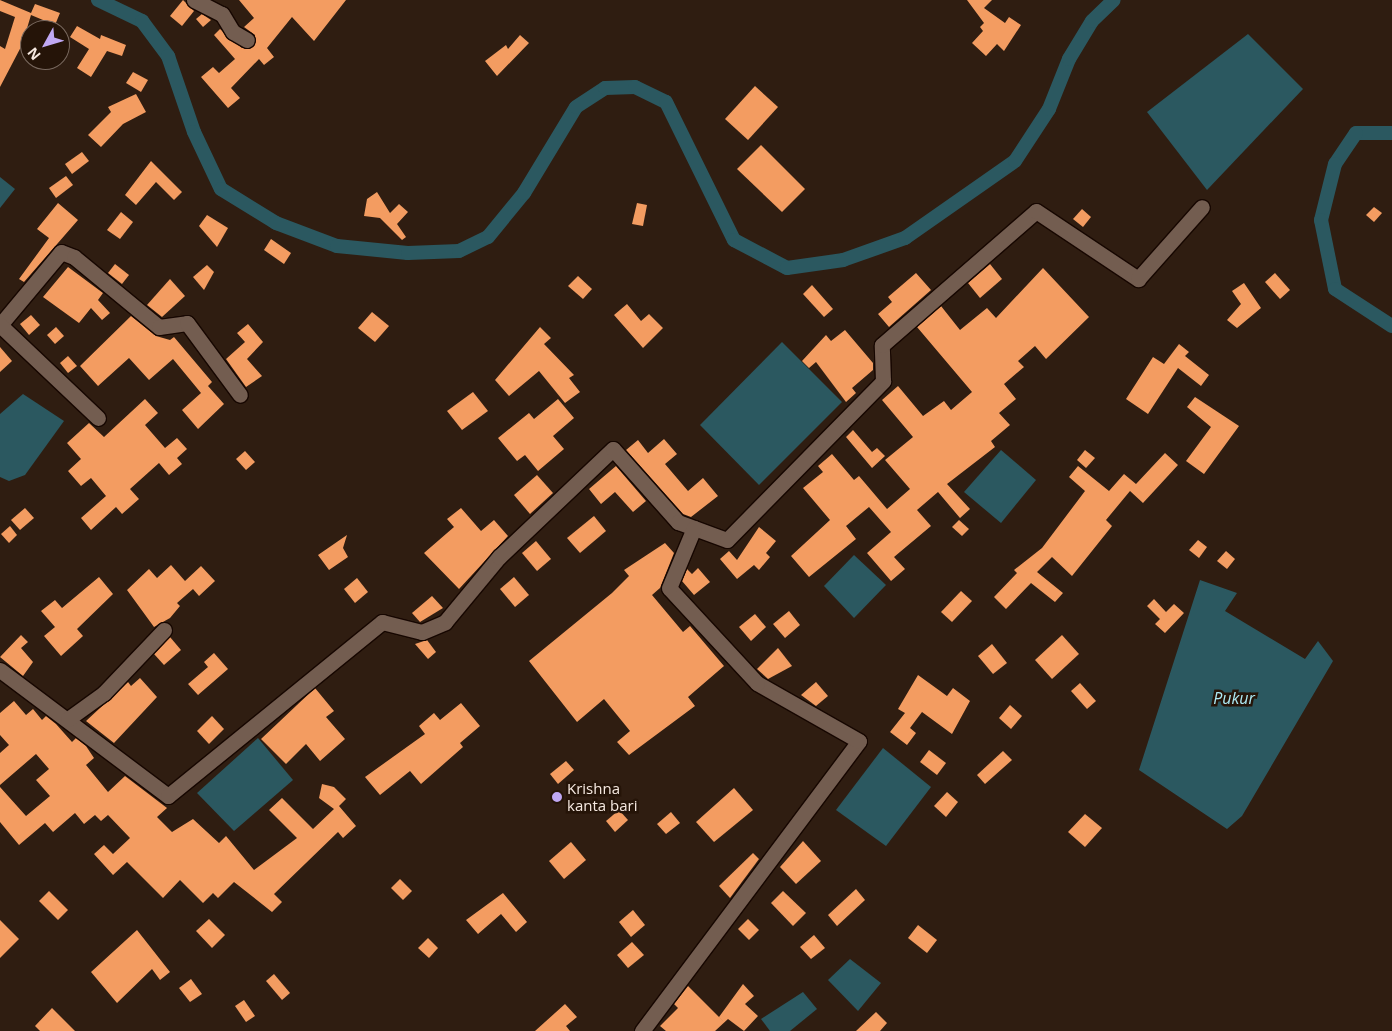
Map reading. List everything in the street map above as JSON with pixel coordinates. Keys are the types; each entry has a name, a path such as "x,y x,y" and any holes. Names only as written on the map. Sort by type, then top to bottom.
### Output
{"street":[{"path":"194,0 222,14 234,32 246,40"},
{"path":"0,670 68,719 168,796 382,622 422,632 445,622 499,557 613,449 678,522 727,540 883,381 882,344 1036,211 1138,279 1202,207"},
{"path":"98,418 0,325 61,252 74,257 159,327 187,323 240,395"},
{"path":"642,1031 859,741 757,683 669,588 694,528"},
{"path":"68,719 104,694 164,630"}],"water":[{"path":"1248,34 1303,89 1207,190 1147,112"},
{"path":"0,177 15,189 0,208"},
{"path":"782,342 842,402 759,485 700,425"},
{"path":"23,394 64,421 25,475 9,481 0,477 0,414"},
{"path":"1001,450 1036,480 1001,523 964,492"},
{"path":"854,555 886,585 854,618 824,586"},
{"name":"Pukur","path":"1200,580 1237,593 1225,611 1305,659 1318,641 1333,661 1242,816 1227,829 1139,770"},
{"path":"258,738 293,780 234,831 197,793"},
{"path":"883,748 931,787 886,846 836,810"},
{"path":"850,959 881,983 858,1011 828,980"},
{"path":"803,992 817,1009 790,1031 770,1031 761,1019"}],"building":[{"path":"0,0 31,13 35,4 60,13 57,20 43,20 31,15 30,20 20,20 20,49 0,87 0,46 5,49 15,17 0,11"},
{"path":"183,0 194,11 182,26 170,16"},
{"path":"239,0 346,0 314,41 292,17 267,48 274,57 264,65 259,59 231,88 240,98 228,108 201,77 213,67 219,73 235,59 214,35 220,29 242,48 255,44 255,35 244,27 254,18"},
{"path":"967,0 992,0 984,8 1005,23 1009,17 1021,25 1004,51 997,44 986,56 972,43 983,31 980,27 984,23"},
{"path":"202,14 211,20 203,27 196,19"},
{"path":"77,26 100,39 101,35 126,45 122,56 107,51 91,77 77,68 89,49 70,37"},
{"path":"520,35 529,43 497,76 485,61 506,45 508,49"},
{"path":"133,72 148,80 141,92 126,83"},
{"path":"755,86 778,107 748,140 725,119"},
{"path":"136,94 146,112 123,124 101,147 88,135 111,112 108,107"},
{"path":"761,145 805,189 782,212 737,169"},
{"path":"82,152 89,161 72,174 65,164"},
{"path":"151,161 182,192 174,200 156,182 136,205 125,195"},
{"path":"66,176 73,185 56,198 49,188"},
{"path":"377,192 390,213 399,204 408,212 397,224 406,237 402,240 380,218 364,216 367,199"},
{"path":"58,203 78,220 24,282 19,279 49,238 37,229"},
{"path":"637,203 647,205 643,226 632,224"},
{"path":"1374,207 1382,213 1374,222 1366,215"},
{"path":"1082,209 1091,217 1083,227 1073,219"},
{"path":"121,212 133,222 120,239 107,230"},
{"path":"207,215 228,228 217,247 199,226"},
{"path":"271,239 291,253 284,264 264,250"},
{"path":"115,264 129,275 122,284 108,273"},
{"path":"990,264 1002,279 980,298 968,283"},
{"path":"207,265 214,272 204,290 193,277"},
{"path":"68,267 103,293 98,300 110,313 102,320 91,308 79,323 43,297"},
{"path":"1043,268 1089,317 1046,359 1035,346 1018,361 1024,367 1004,384 1016,399 999,413 1010,425 991,441 995,447 947,484 970,509 960,518 938,492 917,510 931,526 894,557 905,569 891,581 867,553 891,532 869,507 846,526 856,539 809,577 791,556 830,520 803,488 823,472 818,466 832,454 854,480 859,476 887,509 910,489 885,460 913,437 882,400 898,386 923,416 944,401 951,410 972,392 917,327 941,306 960,330 987,308 996,318"},
{"path":"916,273 931,290 889,327 878,314 892,302 888,297"},
{"path":"1275,273 1290,290 1280,299 1265,282"},
{"path":"578,276 592,289 583,299 568,286"},
{"path":"170,279 185,296 162,317 147,305"},
{"path":"1244,283 1261,308 1237,328 1227,320 1241,304 1232,291"},
{"path":"812,285 833,309 824,317 803,294"},
{"path":"627,304 641,321 649,314 663,328 643,348 614,315"},
{"path":"372,312 389,326 375,342 358,328"},
{"path":"31,315 40,325 29,335 20,324"},
{"path":"131,316 156,336 170,340 174,337 212,382 208,386 224,404 198,429 182,410 201,393 173,359 149,380 129,358 98,386 80,366"},
{"path":"248,324 263,342 247,359 262,376 246,387 226,359 245,342 237,333"},
{"path":"56,327 64,336 55,344 47,335"},
{"path":"540,327 551,338 544,344 574,375 569,378 580,392 565,403 539,371 509,396 495,380"},
{"path":"845,330 873,363 873,370 852,388 856,393 846,402 816,362 809,368 802,361 826,335 831,341"},
{"path":"1179,344 1189,352 1185,356 1209,375 1201,386 1178,368 1148,414 1126,399 1153,357 1164,364"},
{"path":"0,347 12,361 0,372"},
{"path":"68,356 77,366 68,373 60,363"},
{"path":"473,392 488,411 462,430 447,411"},
{"path":"1195,397 1239,426 1204,474 1186,461 1211,427 1187,407"},
{"path":"145,399 158,413 145,425 165,448 177,438 187,449 177,458 182,464 169,475 159,463 130,489 139,499 122,514 116,507 91,530 81,518 106,496 91,478 81,486 68,471 81,459 67,443 89,423 104,437"},
{"path":"558,399 574,418 553,436 564,449 538,471 525,455 517,461 498,438 529,413 534,419"},
{"path":"853,430 872,452 877,448 885,456 872,468 846,437"},
{"path":"664,439 677,454 665,464 688,491 703,478 718,496 691,517 683,514 626,450 638,440 648,453"},
{"path":"1085,450 1095,458 1086,468 1077,460"},
{"path":"245,451 255,462 246,470 236,459"},
{"path":"1165,453 1178,465 1143,503 1130,491 1106,520 1112,526 1072,576 1052,557 1037,572 1063,593 1055,602 1031,583 1006,609 994,597 1017,573 1014,570 1042,548 1085,491 1069,477 1078,466 1109,491 1124,474 1136,484"},
{"path":"616,466 646,501 633,512 615,492 601,504 589,489"},
{"path":"537,475 553,493 530,514 514,495"},
{"path":"25,508 34,518 20,530 11,520"},
{"path":"461,508 481,531 494,520 508,536 459,589 424,553 454,527 447,519"},
{"path":"594,516 606,531 580,553 567,538"},
{"path":"959,520 969,529 962,536 952,527"},
{"path":"10,526 17,535 9,543 1,534"},
{"path":"759,527 776,541 766,553 770,557 759,570 754,565 737,579 720,559 729,551 737,560"},
{"path":"347,535 343,548 348,557 329,570 318,555"},
{"path":"1198,540 1207,547 1199,558 1189,550"},
{"path":"536,541 551,559 537,571 522,553"},
{"path":"665,543 674,553 660,588 652,595 683,632 690,626 724,666 688,697 695,706 629,755 617,742 630,731 604,699 577,722 529,661 612,593 629,576 624,570"},
{"path":"1226,551 1235,559 1227,569 1217,561"},
{"path":"171,565 185,581 201,566 215,581 199,596 193,589 177,603 180,606 170,618 154,627 127,590 149,569 157,578"},
{"path":"698,568 710,582 694,595 682,581 687,569 692,574"},
{"path":"99,577 113,594 77,629 83,636 61,656 44,636 55,627 41,611 55,600 62,608"},
{"path":"514,577 529,595 515,607 500,589"},
{"path":"357,578 368,592 355,603 344,589"},
{"path":"961,591 972,601 952,622 941,612"},
{"path":"432,596 443,608 420,622 412,613"},
{"path":"1154,599 1166,612 1174,604 1184,613 1165,633 1155,624 1160,619 1147,606"},
{"path":"789,611 800,625 785,638 773,624"},
{"path":"755,614 766,627 751,641 739,627"},
{"path":"21,635 28,642 21,648 33,662 23,676 0,657"},
{"path":"1062,635 1079,654 1052,679 1035,660"},
{"path":"170,637 181,650 164,665 154,654"},
{"path":"427,640 436,652 428,659 415,644"},
{"path":"992,644 1007,663 993,674 978,656"},
{"path":"778,648 792,666 768,679 757,669"},
{"path":"214,653 228,669 198,695 188,684 208,667 204,662"},
{"path":"918,675 947,696 953,688 970,701 952,734 922,712 910,728 916,733 907,745 890,732 905,713 898,709"},
{"path":"140,678 157,697 114,743 86,721 128,682 131,686"},
{"path":"816,682 828,696 816,706 801,695"},
{"path":"1080,683 1096,701 1087,709 1071,691"},
{"path":"315,688 334,711 326,717 345,739 320,761 306,744 286,764 261,739"},
{"path":"14,701 26,715 33,709 42,720 46,716 56,724 72,742 76,738 86,746 94,758 86,765 108,792 125,776 167,808 157,817 172,832 193,819 219,843 226,836 254,870 297,838 269,810 282,798 313,829 334,809 319,798 322,784 334,787 346,799 339,806 356,826 343,838 338,832 274,894 282,902 272,912 234,882 218,898 213,893 203,903 180,880 163,898 127,862 113,875 94,854 104,845 113,854 130,838 108,815 101,821 95,815 84,824 75,813 53,832 45,823 19,845 0,822 0,787 26,816 50,796 36,780 49,769 36,754 0,785 0,753 9,745 0,735 0,713"},
{"path":"461,703 480,726 460,743 463,747 421,784 410,771 380,795 365,777 425,734 419,726 434,713 440,720"},
{"path":"1010,705 1022,716 1011,729 999,718"},
{"path":"212,716 224,729 209,744 197,731"},
{"path":"929,750 946,763 937,775 920,762"},
{"path":"1003,751 1012,760 985,784 977,775"},
{"path":"566,761 574,770 558,784 550,774"},
{"path":"734,788 753,810 714,842 696,822"},
{"path":"947,792 958,802 946,817 934,806"},
{"path":"619,810 628,820 615,832 606,821"},
{"path":"671,812 680,823 666,834 657,824"},
{"path":"1085,814 1102,828 1085,847 1068,832"},
{"path":"803,841 821,861 796,884 780,867"},
{"path":"571,842 586,860 564,879 549,861"},
{"path":"753,853 759,859 730,898 719,886"},
{"path":"400,879 412,891 403,900 391,888"},
{"path":"856,889 865,900 837,926 828,915"},
{"path":"49,891 68,910 58,920 39,901"},
{"path":"783,891 806,913 793,926 771,903"},
{"path":"503,893 527,922 516,932 501,914 478,934 466,920"},
{"path":"633,910 645,925 631,937 619,922"},
{"path":"209,919 225,935 212,948 196,931"},
{"path":"748,919 759,930 749,940 738,929"},
{"path":"0,920 19,939 0,958"},
{"path":"918,925 937,940 927,953 908,938"},
{"path":"137,930 170,972 160,980 152,969 117,1003 91,972"},
{"path":"814,935 825,948 811,959 800,947"},
{"path":"428,938 438,948 429,958 418,948"},
{"path":"632,942 644,955 628,968 617,955"},
{"path":"274,974 290,993 282,1000 266,981"},
{"path":"191,979 202,994 190,1002 179,988"},
{"path":"743,984 754,996 745,1004 758,1016 744,1031 728,1019 715,1031 666,1031 660,1026 678,1008 674,1004 688,986 719,1017"},
{"path":"244,1000 255,1016 246,1022 235,1006"},
{"path":"565,1004 577,1017 566,1026 570,1031 535,1031"},
{"path":"52,1008 75,1031 40,1031 35,1026"},
{"path":"876,1012 887,1023 880,1031 856,1031"}],"waterway":[{"path":"98,0 142,21 168,56 194,132 221,189 276,223 337,246 408,253 459,251 488,237 524,193 576,107 605,88 635,87 666,102 734,240 787,268 843,260 905,238 1015,161 1049,109 1069,59 1092,21 1114,0"},
{"path":"1392,133 1356,133 1335,164 1321,220 1335,289 1392,326"}],"place":[{"name":"Krishna kanta bari","path":"557,797"}]}
